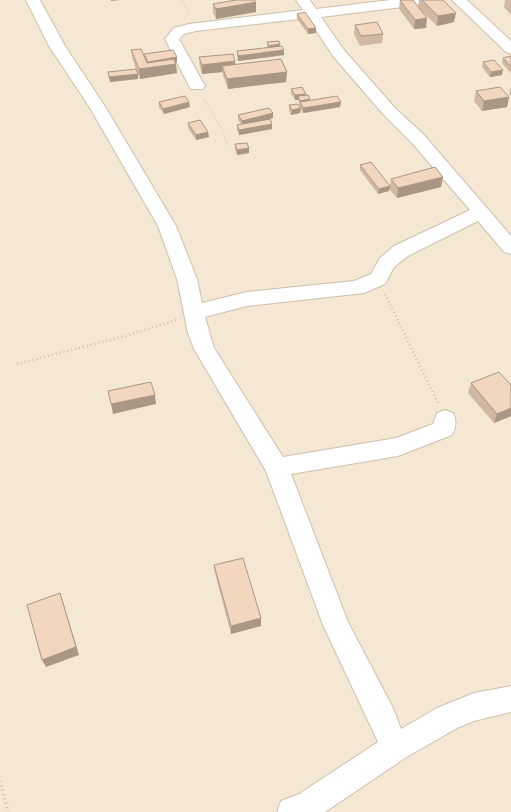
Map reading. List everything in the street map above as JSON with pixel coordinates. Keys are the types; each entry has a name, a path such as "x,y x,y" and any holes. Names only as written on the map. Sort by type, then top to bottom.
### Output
{"street":[{"path":"33,0 56,46 98,108 168,226 187,279 195,312 198,333 204,349 261,439 277,468 336,625 355,666 383,718 395,748"},
{"path":"197,86 172,39 180,30 307,7 427,0"},
{"path":"459,0 511,49"},
{"path":"307,7 347,62 482,212 511,248"},
{"path":"195,312 247,299 357,288 378,279 387,263 401,251 429,236 482,212"},
{"path":"277,468 298,463 398,447 444,429 445,418"},
{"path":"292,812 308,806 395,748 447,718 474,707 511,699"}],"path":[{"path":"197,86 224,133 228,148"},
{"path":"378,279 445,418"},
{"path":"16,364 122,337 158,326 195,312"},
{"path":"0,782 8,812"}],"shaded area":[{"path":"0,0 511,0 511,812 0,812"}],"building":[{"path":"236,0 254,0 256,2 216,9 213,4"},
{"path":"400,0 413,0 427,18 415,20"},
{"path":"422,0 443,0 456,13 438,16"},
{"path":"305,12 316,28 308,29 297,14"},
{"path":"377,22 383,34 361,36 355,25"},
{"path":"279,41 280,44 269,46 267,42"},
{"path":"282,46 284,50 238,56 237,51"},
{"path":"141,49 147,63 174,59 176,64 139,69 131,50"},
{"path":"173,50 177,57 148,62 144,54"},
{"path":"233,54 235,61 202,65 199,57"},
{"path":"511,56 511,67 503,58"},
{"path":"281,59 287,72 227,79 222,66"},
{"path":"494,60 503,70 491,72 483,62"},
{"path":"136,69 138,74 109,77 108,72"},
{"path":"302,87 306,94 295,95 291,89"},
{"path":"500,87 509,97 484,101 476,91"},
{"path":"308,95 310,99 300,101 298,96"},
{"path":"185,96 189,102 163,109 159,102"},
{"path":"337,96 341,102 303,108 300,102"},
{"path":"298,104 301,108 292,110 289,105"},
{"path":"269,108 273,113 242,121 238,115"},
{"path":"270,119 272,124 239,130 237,125"},
{"path":"200,120 208,132 196,135 188,123"},
{"path":"247,143 249,148 237,150 235,144"},
{"path":"371,162 390,186 379,189 360,165"},
{"path":"435,167 443,177 398,188 391,179"},
{"path":"499,372 511,385 511,408 497,414 471,383"},
{"path":"151,382 155,395 111,404 108,391"},
{"path":"243,558 261,618 231,626 214,565"},
{"path":"60,593 76,647 42,660 27,605"}]}
